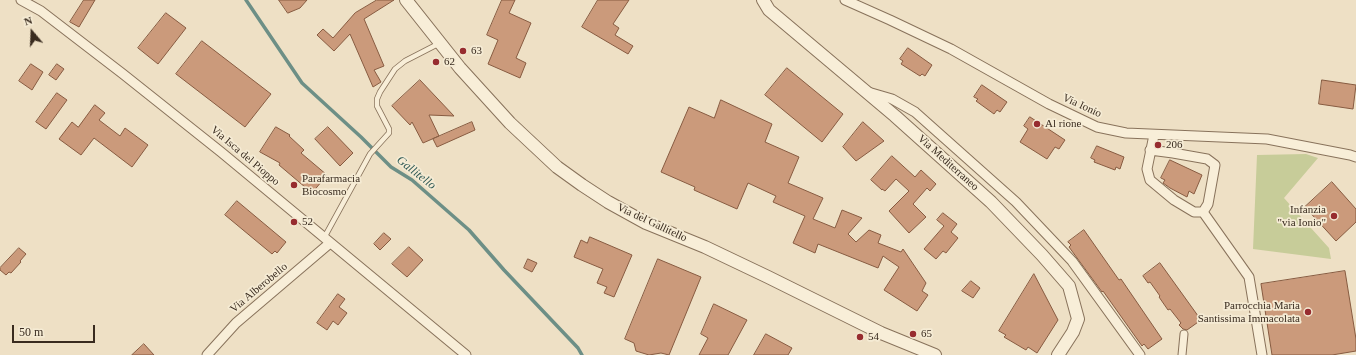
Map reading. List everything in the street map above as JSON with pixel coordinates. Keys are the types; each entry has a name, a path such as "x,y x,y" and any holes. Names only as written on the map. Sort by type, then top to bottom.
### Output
{"street":[{"name":"Via Isca del Pioppo","path":"21,0 41,11 221,152 466,355"},
{"name":"Via del Gallitello","path":"406,0 460,68 510,123 557,166 608,202 646,223 704,247 881,333 936,355"},
{"name":"Via Mediterraneo","path":"764,0 769,10 868,92 991,202 1042,254 1069,286 1078,318 1073,332 1058,355"},
{"name":"Via Ionio","path":"845,0 951,49 1049,104 1097,127 1126,133 1154,135 1267,139 1356,157"},
{"path":"868,92 892,99 915,112 1016,202 1072,261 1140,355"},
{"path":"1154,135 1147,169 1150,180 1174,200 1194,212 1203,212"},
{"path":"1150,150 1207,159 1215,165 1208,204 1203,212"},
{"path":"1203,212 1249,277 1262,355"},
{"name":"Via Alberobello","path":"207,355 236,323 327,240"},
{"path":"1182,355 1184,334"}],"lane":[{"path":"327,240 370,154 389,133 389,130 377,106 377,100 380,92 395,69 405,61 440,43"}],"green space":[{"path":"1306,154 1318,158 1284,198 1329,248 1331,259 1253,249 1257,155"}],"building":[{"path":"84,0 95,0 79,27 70,22"},
{"path":"279,0 307,0 300,8 288,13"},
{"path":"377,0 394,0 364,19 384,66 374,70 381,82 373,87 350,34 334,51 317,35 323,29 333,38 355,13"},
{"path":"502,0 515,0 509,13 531,23 516,58 526,63 520,78 488,64 498,40 487,35"},
{"path":"598,0 629,0 613,24 619,28 615,35 633,46 628,54 582,27"},
{"path":"166,13 186,28 158,64 138,48"},
{"path":"202,41 271,94 245,127 176,74"},
{"path":"908,48 932,65 925,76 922,74 920,76 901,64 903,61 900,59"},
{"path":"31,64 43,72 32,90 19,81"},
{"path":"57,64 64,69 56,80 49,75"},
{"path":"787,68 843,114 822,142 765,95"},
{"path":"420,80 454,116 429,115 439,136 423,143 412,122 410,125 392,106"},
{"path":"1322,80 1356,85 1353,109 1319,104"},
{"path":"982,85 1007,102 1000,112 997,110 994,114 976,101 978,99 974,97"},
{"path":"57,93 67,100 46,129 36,122"},
{"path":"721,100 772,124 765,142 799,157 788,183 823,198 813,219 835,228 842,210 862,218 848,234 856,242 869,230 881,235 878,243 901,252 903,249 926,283 922,291 928,295 917,311 884,290 899,267 883,256 878,268 818,244 815,253 793,243 805,216 773,202 776,196 748,183 737,209 694,190 695,187 661,172 689,107 714,118"},
{"path":"95,105 105,113 99,120 120,136 125,128 148,145 132,167 94,138 81,155 59,139 72,122 78,127"},
{"path":"1030,117 1065,140 1059,149 1055,147 1047,159 1020,142 1028,129 1024,126"},
{"path":"472,122 475,130 437,147 433,139"},
{"path":"863,122 884,141 856,161 843,147"},
{"path":"276,127 290,135 289,136 304,150 301,153 327,175 312,193 279,165 280,163 260,152"},
{"path":"328,127 353,153 340,166 315,139"},
{"path":"1097,146 1124,157 1120,169 1116,167 1115,170 1094,162 1095,160 1091,158"},
{"path":"892,156 915,177 921,170 936,184 930,191 927,188 913,204 926,217 909,233 889,211 909,191 896,179 885,191 871,180"},
{"path":"1170,160 1202,175 1194,194 1189,191 1187,197 1163,183 1165,180 1161,178"},
{"name":"Infanzia \"via Ionio\"","path":"1332,182 1356,209 1356,222 1336,241 1305,207"},
{"path":"237,201 286,242 277,253 275,251 272,254 225,215"},
{"path":"943,213 957,224 951,232 958,238 946,253 943,251 936,259 924,249 944,226 937,220"},
{"path":"1084,230 1119,280 1121,279 1162,339 1148,349 1144,344 1142,346 1103,291 1102,292 1069,247 1071,245 1068,242"},
{"path":"384,233 391,239 380,250 374,244"},
{"path":"590,237 632,255 614,297 604,293 607,287 597,283 603,269 574,257 581,240 587,243"},
{"path":"409,247 423,260 407,277 392,264"},
{"path":"19,248 26,254 11,273 9,272 6,275 0,270 0,268"},
{"path":"528,259 537,263 532,272 524,268"},
{"path":"658,259 701,277 669,355 661,353 649,355 636,351 634,343 625,339"},
{"path":"1160,263 1201,320 1187,330 1183,329 1179,325 1181,323 1170,309 1168,310 1150,282 1148,283 1143,276"},
{"name":"Parrocchia Maria Santissima Immacolata","path":"1345,271 1356,339 1356,351 1332,355 1272,355 1261,284"},
{"path":"1034,274 1058,320 1037,353 1028,347 1026,350 1004,337 1006,335 999,331"},
{"path":"971,281 980,288 973,298 962,291"},
{"path":"338,294 345,299 339,307 347,313 338,325 333,321 327,330 317,323"},
{"path":"714,304 747,320 728,355 699,355 708,338 701,334"},
{"path":"766,334 792,348 788,355 754,355"},
{"path":"144,344 154,355 132,355"}],"waterway":[{"name":"Gallitello","path":"246,0 302,83 361,137 391,167 412,180 469,230 504,270 578,348 582,355"}],"place":[{"name":"63","path":"463,51"},
{"name":"62","path":"436,62"},
{"name":"Al rione","path":"1037,124"},
{"name":"206","path":"1158,145"},
{"name":"Parafarmacia Biocosmo","path":"294,185"},
{"name":"Infanzia \"via Ionio\"","path":"1334,216"},
{"name":"52","path":"294,222"},
{"name":"Parrocchia Maria Santissima Immacolata","path":"1308,312"},
{"name":"65","path":"913,334"},
{"name":"54","path":"860,337"}]}
